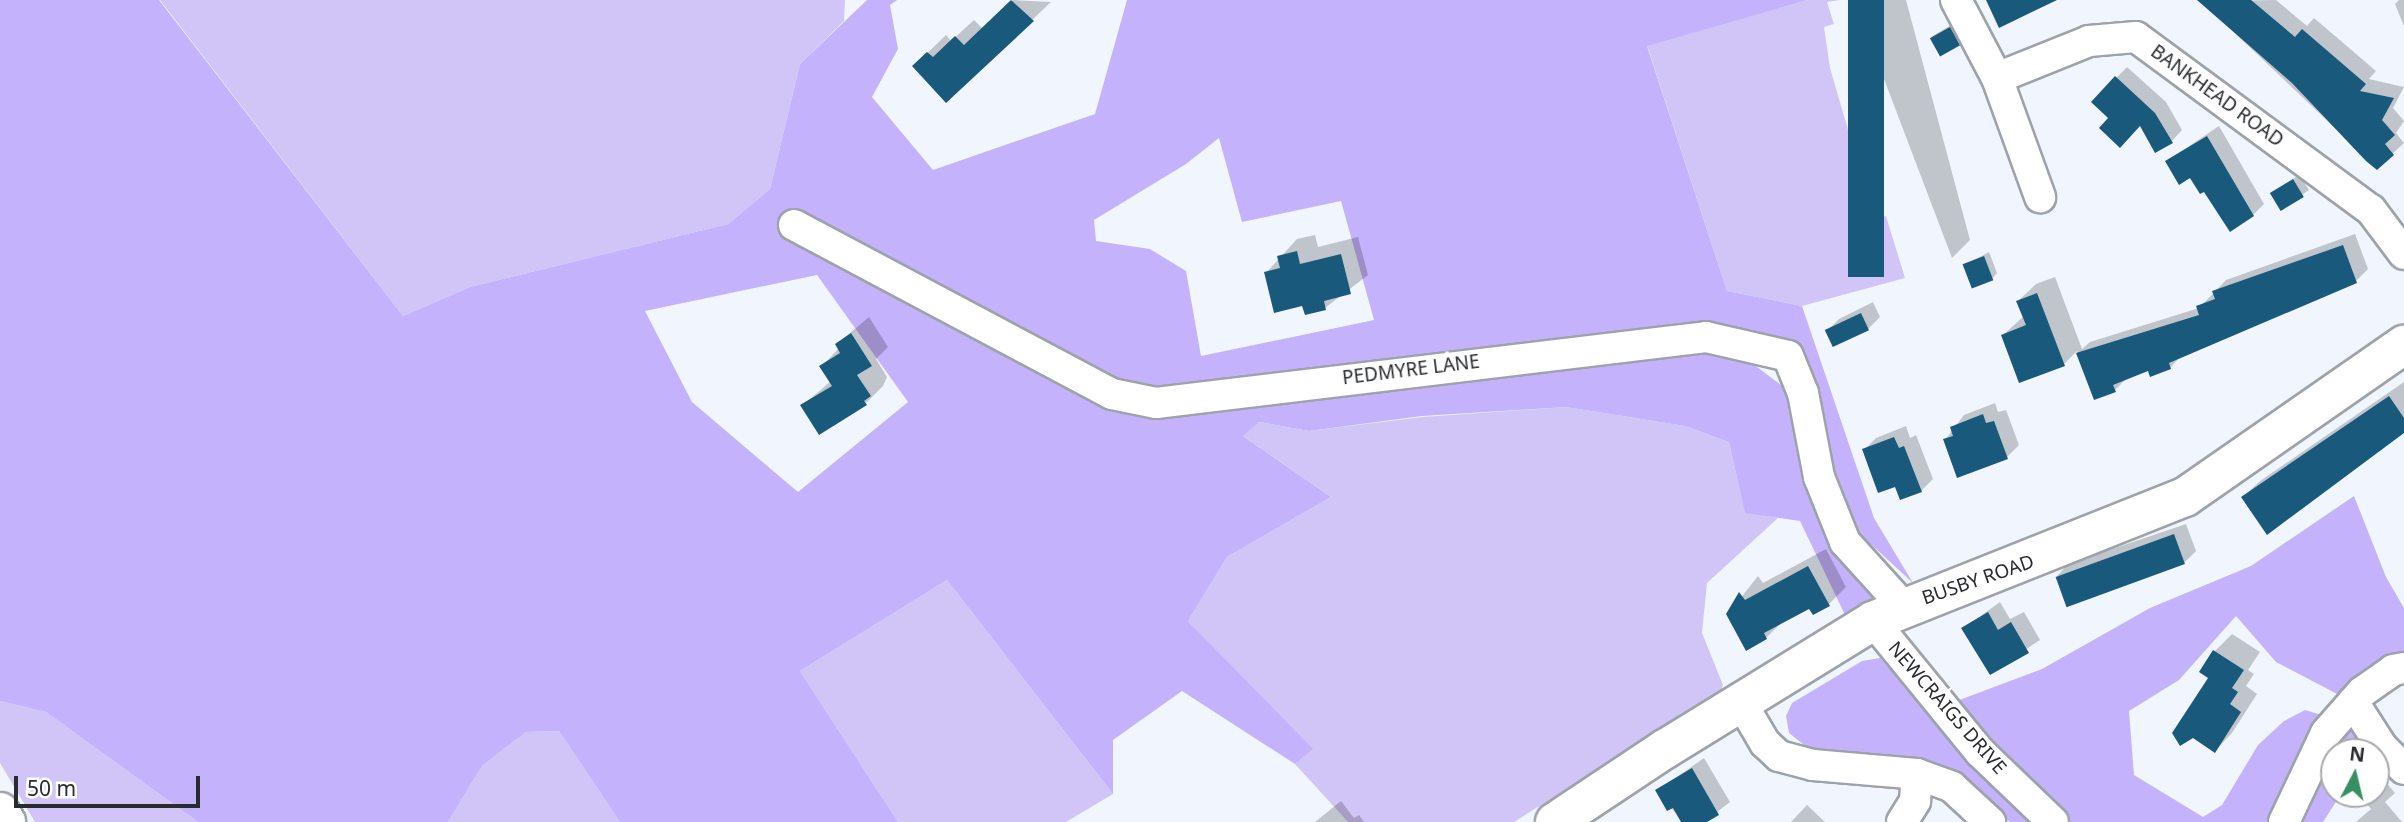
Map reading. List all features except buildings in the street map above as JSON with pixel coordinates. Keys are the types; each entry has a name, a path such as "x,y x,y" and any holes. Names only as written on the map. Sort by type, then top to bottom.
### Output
{"main road":[{"name":"BUSBY ROAD","path":"1555,822 1665,749 1888,614 2008,571 2185,497 2404,345"},
{"path":"0,812 6,822"}],"street":[{"path":"1956,0 1997,78 2040,197"},
{"name":"BANKHEAD ROAD","path":"1997,78 2089,41 2136,37 2371,210 2404,254"},
{"name":"PEDMYRE LANE","path":"794,225 1112,394 1156,403 1706,337 1788,356 1803,394 1819,477 1845,542 1888,614"},
{"name":"NEWCRAIGS DRIVE","path":"1888,614 1980,752 2053,822"},
{"path":"2284,822 2326,733 2353,702 2393,670 2404,668"},
{"path":"2353,702 2382,747 2404,769"},
{"path":"1742,704 1765,743 1779,756 1813,765 1917,774 1952,787 1990,822"},
{"path":"1902,822 1915,801 1917,774"}],"shaded area":[{"path":"0,0 159,0 403,316 470,287 728,224 770,189 800,64 867,0 897,0 890,5 898,49 872,97 933,170 1095,114 1127,0 1808,0 1647,46 1727,291 1802,306 1874,518 1913,583 1850,525 1802,359 1721,347 1745,358 1793,394 1881,601 1847,619 1800,521 1745,513 1729,442 1685,426 1566,407 1422,416 1309,431 1259,422 1243,436 1331,497 1227,557 1188,621 1313,749 1295,764 1182,691 1113,740 1113,794 947,580 800,671 898,822 620,822 559,731 526,732 482,766 448,822 198,822 46,712 0,701","holes":["1219,138 1242,222 1341,201 1374,320 1201,356 1186,271 1150,249 1096,241 1094,220 1186,164","817,275 908,402 798,492 692,402 645,311"]},
{"path":"160,0 845,0 844,21 800,64 770,189 728,224 470,287 403,316"},
{"path":"1808,0 1840,0 1827,2 1834,24 1824,27 1830,68 1868,198 1877,218 1886,216 1905,278 1802,306 1727,291 1647,45"},
{"path":"1566,407 1685,426 1729,442 1745,512 1778,518 1707,583 1702,633 1723,685 1721,691 1514,822 1348,822 1295,764 1312,749 1188,621 1227,557 1331,497 1242,435 1259,422 1309,431 1422,417"},
{"path":"2354,496 2386,577 2404,608 2404,660 2341,696 2276,662 2236,616 2179,680 2129,711 2134,775 2203,817 2222,805 2258,745 2284,721 2305,710 2325,716 2267,822 2066,822 1954,702 2042,669 2150,608 2251,566"},
{"path":"947,580 1113,794 1066,822 898,822 800,671"},
{"path":"1880,658 1961,750 2033,822 2010,822 1972,788 1941,771 1905,758 1808,748 1789,733 1786,716 1792,703 1862,661"},
{"path":"0,701 46,712 198,822 35,822 0,763"},
{"path":"2343,727 2359,728 2363,738 2338,738"},
{"path":"559,731 620,822 448,822 482,766 526,732"},
{"path":"2320,774 2320,808 2332,808 2323,822 2297,822"}]}
